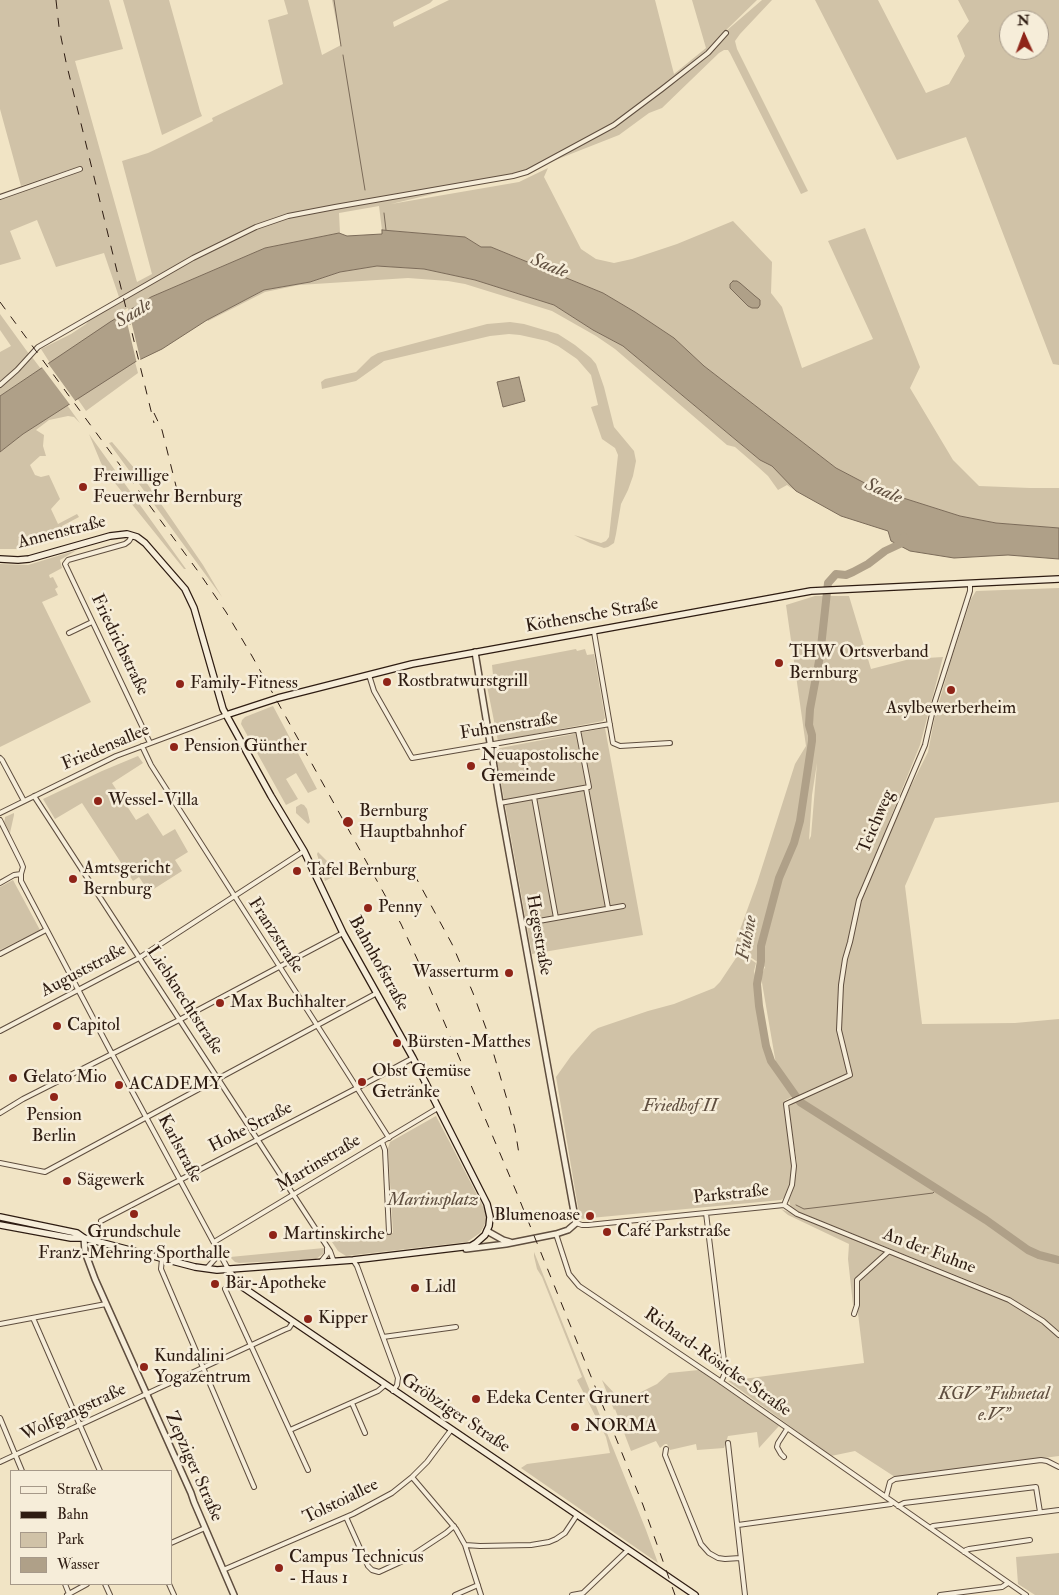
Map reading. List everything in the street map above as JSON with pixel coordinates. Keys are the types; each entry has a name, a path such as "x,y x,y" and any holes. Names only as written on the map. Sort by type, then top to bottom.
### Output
{"main road":[{"name":"Annenstraße","path":"0,559 29,559 122,534 132,536 145,543 188,594 204,642 220,702 226,715"},
{"name":"Köthensche Straße","path":"226,715 278,698 412,664 818,590 1059,579"},
{"name":"Bahnhofstraße","path":"226,715 304,851 343,933 413,1058 488,1206 490,1217 487,1231"},
{"path":"0,1217 77,1233 84,1238"},
{"path":"0,1225 71,1238 84,1238 207,1269 334,1262 355,1263 362,1259 471,1246 487,1231"},
{"name":"Gröbziger Straße","path":"228,1269 239,1284 293,1322 695,1595"}],"street":[{"path":"0,385 38,347 161,275 256,227 288,216 527,172 614,125 700,59 726,33"},
{"path":"0,197 80,168"},
{"name":"Annenstraße","path":"68,560 125,544 132,536"},
{"name":"Friedrichstraße","path":"68,560 66,566 150,743"},
{"name":"Teichweg","path":"850,1075 839,1030 839,1022 842,971 859,900 925,745 936,695 970,592 970,584"},
{"path":"69,633 92,622"},
{"path":"594,632 610,724 611,740 615,745 646,746 670,743"},
{"name":"Hegestraße","path":"475,652 500,803 576,1223"},
{"name":"Fuhnenstraße","path":"369,675 374,690 412,758 610,724"},
{"name":"Friedensallee","path":"0,813 102,763 226,715"},
{"path":"578,730 589,787 586,788 608,908"},
{"name":"Franzstraße","path":"142,746 151,765 233,896 388,1138"},
{"path":"0,758 24,801"},
{"path":"500,803 586,788"},
{"name":"Liebknechtstraße","path":"34,796 181,1019 333,1256 334,1262"},
{"path":"534,797 556,918"},
{"name":"Karlstraße","path":"0,820 23,867 21,882 228,1269"},
{"name":"Auguststraße","path":"0,1031 139,958 304,851"},
{"path":"0,883 21,874"},
{"path":"522,924 623,906"},
{"path":"0,954 46,930"},
{"path":"0,1113 22,1099 181,1019 343,933"},
{"path":"0,1163 45,1172 377,993"},
{"name":"Hohe Straße","path":"101,1221 413,1058"},
{"name":"Parkstraße","path":"576,1223 588,1225 784,1205 792,1185 794,1166 786,1104 850,1075"},
{"name":"Martinstraße","path":"214,1242 438,1108"},
{"path":"382,1142 385,1150 389,1232"},
{"name":"An der Fuhne","path":"784,1205 796,1214 1009,1300 1042,1321 1059,1335"},
{"path":"706,1213 725,1369 721,1382"},
{"path":"435,1250 436,1253 556,1234 571,1228 576,1223"},
{"path":"487,1231 502,1240 513,1242"},
{"name":"Richard-Rösicke-Straße","path":"556,1234 569,1274 579,1286 721,1382 1026,1595"},
{"name":"Zepziger Straße","path":"84,1238 85,1252 106,1304 188,1486 234,1595"},
{"path":"320,1263 327,1254 326,1246"},
{"path":"207,1269 215,1259 217,1248"},
{"path":"854,1314 857,1305 857,1280 888,1252"},
{"path":"162,1258 160,1269 254,1487"},
{"path":"355,1263 398,1378 397,1385 393,1391"},
{"path":"225,1289 308,1470"},
{"path":"0,1324 106,1304"},
{"path":"32,1318 100,1470"},
{"name":"Wolfgangstraße","path":"0,1462 284,1330 293,1322"},
{"path":"382,1337 456,1327"},
{"path":"290,1430 378,1391 385,1385"},
{"path":"352,1403 365,1433"},
{"path":"0,1418 22,1470"},
{"path":"784,1458 777,1447 787,1429"},
{"name":"Tolstoiallee","path":"223,1570 346,1517 392,1493 412,1477 451,1430"},
{"path":"728,1443 745,1595"},
{"path":"666,1449 665,1455 701,1544 709,1553 718,1558 740,1558"},
{"path":"886,1497 892,1480 1041,1460 1059,1467"},
{"path":"412,1477 454,1526 465,1545 481,1595"},
{"path":"898,1506 904,1503 1036,1487 1040,1512"},
{"path":"738,1525 891,1504 892,1502"},
{"path":"930,1528 1059,1510"},
{"path":"465,1545 531,1545 549,1542 565,1533 577,1515"},
{"path":"346,1517 368,1566 372,1570 379,1572 405,1560 454,1526"},
{"path":"172,1543 205,1528"},
{"path":"964,1552 969,1549 1030,1540"},
{"path":"572,1595 583,1594 628,1550"},
{"path":"940,1595 1002,1587 1008,1583"},
{"path":"68,1594 85,1585"},
{"path":"455,1595 478,1585"}],"green space":[{"path":"0,0 109,0 123,49 75,61 137,282 152,274 122,161 148,153 165,145 213,121 212,118 283,84 268,20 288,14 284,0 308,0 322,55 341,45 332,0 433,0 393,22 394,27 449,0 655,0 674,74 706,48 692,0 757,0 718,38 762,0 772,0 735,41 737,49 808,191 801,194 730,53 728,50 724,50 662,108 649,113 619,135 525,172 391,204 519,182 548,168 544,177 581,249 596,259 614,263 677,244 733,221 772,262 771,293 782,307 802,368 873,339 828,241 865,228 920,367 910,388 953,460 979,486 1059,488 1059,528 996,523 960,516 878,490 836,468 704,366 674,338 603,293 491,247 481,247 465,237 382,230 379,206 339,213 340,233 265,248 151,297 50,363 41,349 71,334 120,300 104,253 56,267 37,220 10,231 21,259 0,265 0,198 79,171 78,167 21,186 0,109"},
{"path":"123,0 169,0 202,116 162,135"},
{"path":"815,0 878,0 926,93 949,84 965,56 957,36 969,21 958,0 1059,0 1059,365 1053,364 966,137 897,160"},
{"path":"377,266 424,269 475,280 554,305 593,330 623,346 760,460 773,466 797,492 787,485 778,490 768,476 735,447 727,445 615,349 596,336 552,311 465,284 408,278 299,285 265,292 207,320 264,290 310,282 340,272"},
{"path":"0,314 29,354 0,382 0,352 11,346 0,330"},
{"path":"510,322 558,334 591,358 596,364 604,387 614,427 634,451 636,461 633,476 621,504 614,543 608,547 604,548 574,535 601,543 609,537 618,455 615,448 602,439 591,407 598,405 591,375 577,359 558,346 547,341 520,335 490,336 384,361 356,381 322,389 321,382 325,379 356,372 371,357 378,353 487,324"},
{"path":"32,357 41,369 0,396 0,388 17,374"},
{"path":"135,362 138,373 86,411 70,388"},
{"path":"67,405 80,423 74,417 68,416 49,420 36,430 44,435 43,446 46,456 40,456 30,465 35,475 41,477 49,475 60,499 51,509 58,524 77,514 79,517 62,526 59,538 23,549 0,549 0,452 23,434"},
{"path":"89,434 186,569 184,569 106,472"},
{"path":"112,442 146,482 203,565 222,597 109,443"},
{"path":"77,550 60,560 62,568 49,575 50,578 53,577 58,587 55,589 58,595 42,602 91,702 0,747 0,564 28,565"},
{"name":"Friedhof II","path":"1059,588 1059,802 935,818 905,886 922,1024 1015,1023 1059,1019 1059,1331 1003,1294 791,1209 789,1199 797,1163 788,1107 797,1101 794,1096 784,1101 793,1167 791,1181 784,1198 781,1200 580,1219 556,1077 592,1032 598,1028 674,1004 714,988 740,952 756,963 754,971 773,1063 783,1076 776,1064 761,977 765,967 734,946 757,883 795,764 806,746 786,605 815,596 849,596 871,669 910,659 943,657 920,745 888,824 893,822 928,752 935,716 950,664 971,599 976,591","holes":["817,763 811,836 809,840 812,795","808,1109 972,1214 937,1193","992,1226 1039,1256 1022,1249"]},
{"path":"576,649 577,651 585,649 587,655 594,654 605,718 603,721 498,741 485,676 493,675 492,665"},
{"path":"273,706 317,789 308,793 296,773 286,779 298,799 286,805 241,724 245,717"},
{"path":"605,728 643,935 532,954 495,749"},
{"path":"138,756 143,763 112,783 136,820 148,813 163,836 175,829 188,852 175,860 182,871 149,892 139,877 133,881 82,803 55,819 43,799"},
{"path":"301,804 307,809 310,822 308,824 296,813 296,807"},
{"path":"14,813 10,833 4,822 5,817"},
{"path":"318,852 329,863 323,867 329,877 337,872 335,868 340,873 325,881"},
{"path":"13,880 40,930 0,950 0,887"},
{"name":"Martinsplatz","path":"436,1116 484,1208 487,1218 480,1233 467,1242 346,1256 338,1251 332,1242 341,1238 393,1233 388,1148 390,1142"},
{"name":"KGV \"Fuhnetal e.V.\"","path":"781,1209 1000,1297 1023,1310 1059,1336 1059,1456 895,1477 855,1451 831,1456 728,1381 864,1363 857,1305 853,1305 848,1259 849,1244 788,1215"},
{"path":"0,1219 73,1233 75,1236 0,1223"},
{"path":"324,1248 324,1253 316,1259 239,1263 230,1257"},
{"path":"534,1252 658,1563 521,1468 527,1464 610,1453 606,1437 577,1380 582,1377 542,1277 537,1269"},
{"path":"699,1370 779,1426 759,1448 757,1432 728,1436 724,1448 697,1450 696,1444 670,1450 667,1444 660,1448 656,1441 631,1451 602,1380 615,1394 623,1397 639,1393 657,1384 669,1373"},
{"path":"1059,1553 1059,1595 1035,1595 1018,1584 1016,1557"}],"water":[{"name":"Saale","path":"382,230 465,237 481,247 491,247 603,293 674,338 704,366 836,468 878,490 960,516 996,523 1059,528 1059,559 1008,555 954,558 910,551 891,541 888,531 841,516 796,491 772,466 760,460 623,346 593,330 554,305 475,280 424,269 377,266 340,272 310,282 264,290 207,320 162,349 135,362 23,434 0,452 0,396 110,322 151,297 265,248 339,233 347,236 382,234"},
{"path":"733,281 740,283 760,300 758,308 748,306 730,288 730,284"},
{"path":"519,377 525,401 503,407 497,382"}],"pier":[{"path":"128,308 141,362 137,364 124,310"},
{"path":"47,362 76,402 71,406 41,366"}],"waterway":[{"path":"334,0 341,46"},
{"path":"343,55 365,190"},
{"path":"384,213 386,230"},
{"name":"Fuhne","path":"904,537 900,544 885,551 868,564 846,575 836,574 828,583 820,656 810,709 809,725 812,741 800,821 794,843 779,878 761,946 761,961 757,984 766,1046 771,1061 800,1102 986,1220 1028,1250 1059,1260"},
{"path":"796,1205 804,1209 933,1193 937,1189"}],"railway":[{"path":"56,0 66,62 154,423"},
{"path":"0,302 226,612 401,924 516,1191 643,1505 675,1595"},
{"path":"154,413 162,430 179,498"},
{"path":"414,874 452,944 473,993 487,1031 508,1103 519,1154"}],"place":[{"name":"Freiwillige Feuerwehr Bernburg","path":"83,487"},
{"name":"THW Ortsverband Bernburg","path":"779,663"},
{"name":"Rostbratwurstgrill","path":"387,682"},
{"name":"Family-Fitness","path":"180,684"},
{"name":"Asylbewerberheim","path":"951,690"},
{"name":"Pension Günther","path":"174,747"},
{"name":"Neuapostolische Gemeinde","path":"471,766"},
{"name":"Wessel-Villa","path":"98,801"},
{"name":"Bernburg Hauptbahnhof","path":"348,822"},
{"name":"Tafel Bernburg","path":"297,871"},
{"name":"Amtsgericht Bernburg","path":"73,879"},
{"name":"Penny","path":"368,908"},
{"name":"Wasserturm","path":"509,973"},
{"name":"Max Buchhalter","path":"220,1003"},
{"name":"Capitol","path":"57,1026"},
{"name":"Bürsten-Matthes","path":"397,1043"},
{"name":"Gelato Mio","path":"13,1078"},
{"name":"Obst Gemüse Getränke","path":"362,1082"},
{"name":"ACADEMY","path":"119,1085"},
{"name":"Pension Berlin","path":"54,1097"},
{"name":"Sägewerk","path":"67,1181"},
{"name":"Grundschule Franz-Mehring Sporthalle","path":"134,1214"},
{"name":"Blumenoase","path":"590,1216"},
{"name":"Café Parkstraße","path":"607,1232"},
{"name":"Martinskirche","path":"273,1235"},
{"name":"Bär-Apotheke","path":"215,1284"},
{"name":"Lidl","path":"415,1288"},
{"name":"Kipper","path":"308,1319"},
{"name":"Kundalini Yogazentrum","path":"144,1367"},
{"name":"Edeka Center Grunert","path":"476,1399"},
{"name":"NORMA","path":"575,1427"},
{"name":"Campus Technicus - Haus 1","path":"279,1568"}]}
